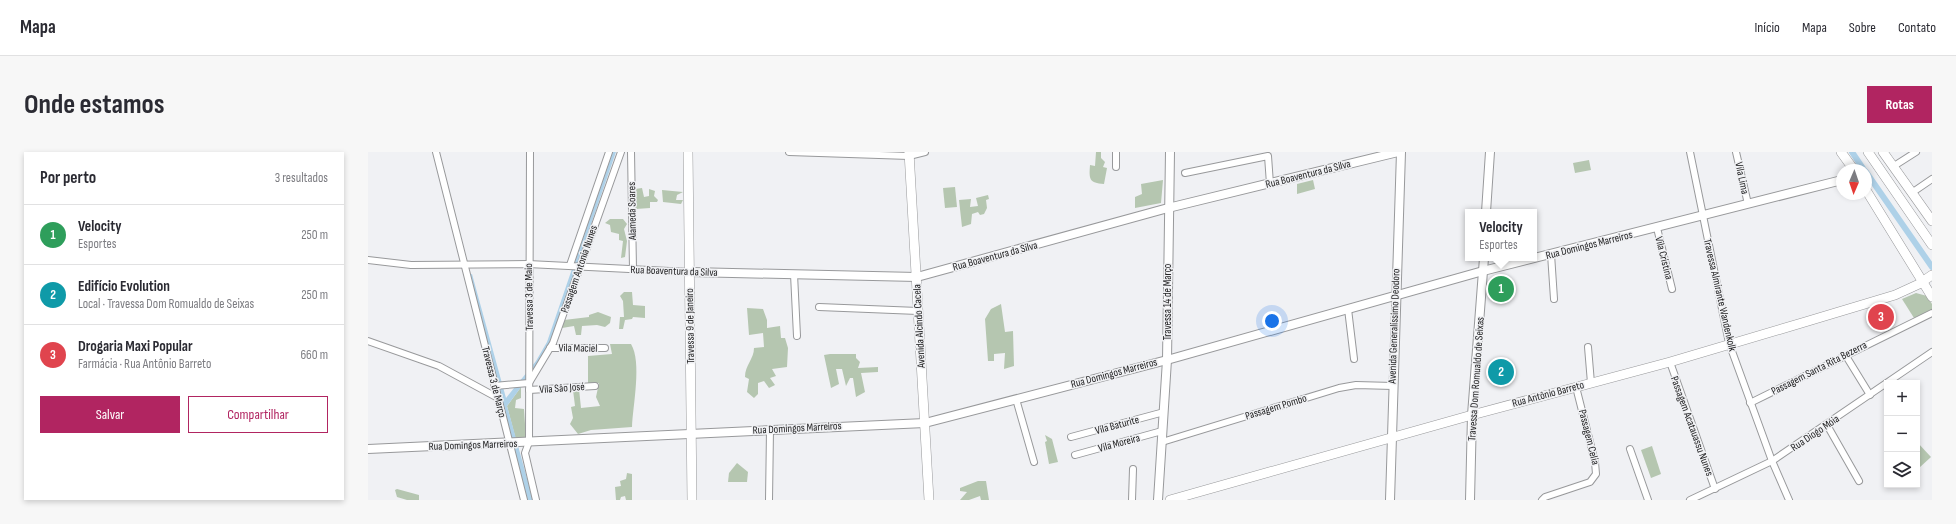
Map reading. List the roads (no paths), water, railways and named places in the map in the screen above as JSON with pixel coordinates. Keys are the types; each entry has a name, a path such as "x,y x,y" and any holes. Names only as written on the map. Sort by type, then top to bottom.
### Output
{"main road":[{"name":"Travessa 9 de Janeiro","path":"688,152 692,500"},
{"path":"1841,152 1850,164"},
{"path":"1868,152 1932,246"},
{"path":"1883,152 1913,192 1932,221"},
{"name":"Avenida Alcindo Cacela","path":"909,154 929,500"},
{"path":"1872,199 1928,278 1932,297"},
{"name":"Rua Antônio Barreto","path":"1170,500 1392,439 1472,415 1670,362 1729,343 1895,295 1928,278"}],"street":[{"name":"Travessa 3 de Março","path":"436,152 498,386 498,398 524,500"},
{"name":"Travessa 3 de Maio","path":"527,443 526,384 529,359 528,264 530,152"},
{"path":"368,260 397,264 570,265 609,152"},
{"name":"Passagem Antonia Nunes","path":"526,384 550,348 581,266 621,152"},
{"name":"Alameda Soares","path":"632,152 633,269"},
{"path":"789,152 909,154 925,152"},
{"path":"1116,152 1116,167"},
{"name":"Travessa 14 de Março","path":"1158,500 1167,360 1170,152"},
{"name":"Rua Boaventura da Silva","path":"570,265 690,272 916,277 1168,208 1399,152"},
{"name":"Avenida Generalíssimo Deodoro","path":"1390,500 1399,152"},
{"path":"1486,209 1490,152"},
{"name":"Travessa Almirante Wandenkolk","path":"1690,152 1729,343 1772,461 1790,500"},
{"name":"Vila Lima","path":"1736,152 1748,204"},
{"path":"1894,166 1916,152"},
{"path":"1185,173 1268,156 1270,184"},
{"path":"1913,192 1932,179"},
{"name":"Rua Domingos Marreiros","path":"1537,258 1836,182"},
{"name":"Vila Cristina","path":"1657,228 1672,289"},
{"path":"1551,254 1554,299"},
{"name":"Travessa Dom Romualdo de Seixas","path":"1470,500 1472,415 1484,261"},
{"name":"Rua Domingos Marreiros","path":"368,449 527,443 925,423 1167,360 1523,261"},
{"path":"794,274 798,336"},
{"path":"819,307 918,310"},
{"path":"1348,309 1354,359"},
{"name":"Passagem Santa Rita Bezerra","path":"1750,403 1932,314"},
{"path":"368,341 439,366 498,398"},
{"path":"1588,347 1591,383"},
{"name":"Vila Maciel","path":"550,348 605,348"},
{"name":"Rua Diogo Móia","path":"1690,500 1772,461 1827,425 1932,352"},
{"path":"1846,356 1870,395"},
{"name":"Passagem Acatauassu Nunes","path":"1670,362 1715,489"},
{"name":"Vila São José","path":"498,386 526,384 595,386"},
{"name":"Passagem Pombo","path":"1162,442 1339,388 1356,385 1393,386"},
{"name":"Passagem Celia","path":"1542,500 1546,497 1590,482 1596,474 1595,462 1576,387"},
{"path":"1016,399 1034,462"},
{"name":"Vila Baturite","path":"1071,437 1164,412"},
{"path":"1827,425 1858,481"},
{"path":"770,430 770,500"},
{"name":"Vila Moreira","path":"1075,455 1162,431"},
{"path":"527,443 526,453 536,500"},
{"path":"1630,449 1648,500"},
{"path":"1132,500 1133,469"}],"water":[{"path":"612,152 616,152 550,343 544,356 507,406 533,500 527,500 468,275 472,274 506,398 536,361 547,342"}],"waterway":[{"path":"1852,152 1860,164"},
{"path":"1872,181 1932,267"}],"place":[{"name":"Velocity","path":"1501,289"},
{"name":"Drogaria Maxi Popular","path":"1881,317"},
{"name":"Edifício Evolution","path":"1501,372"}]}
